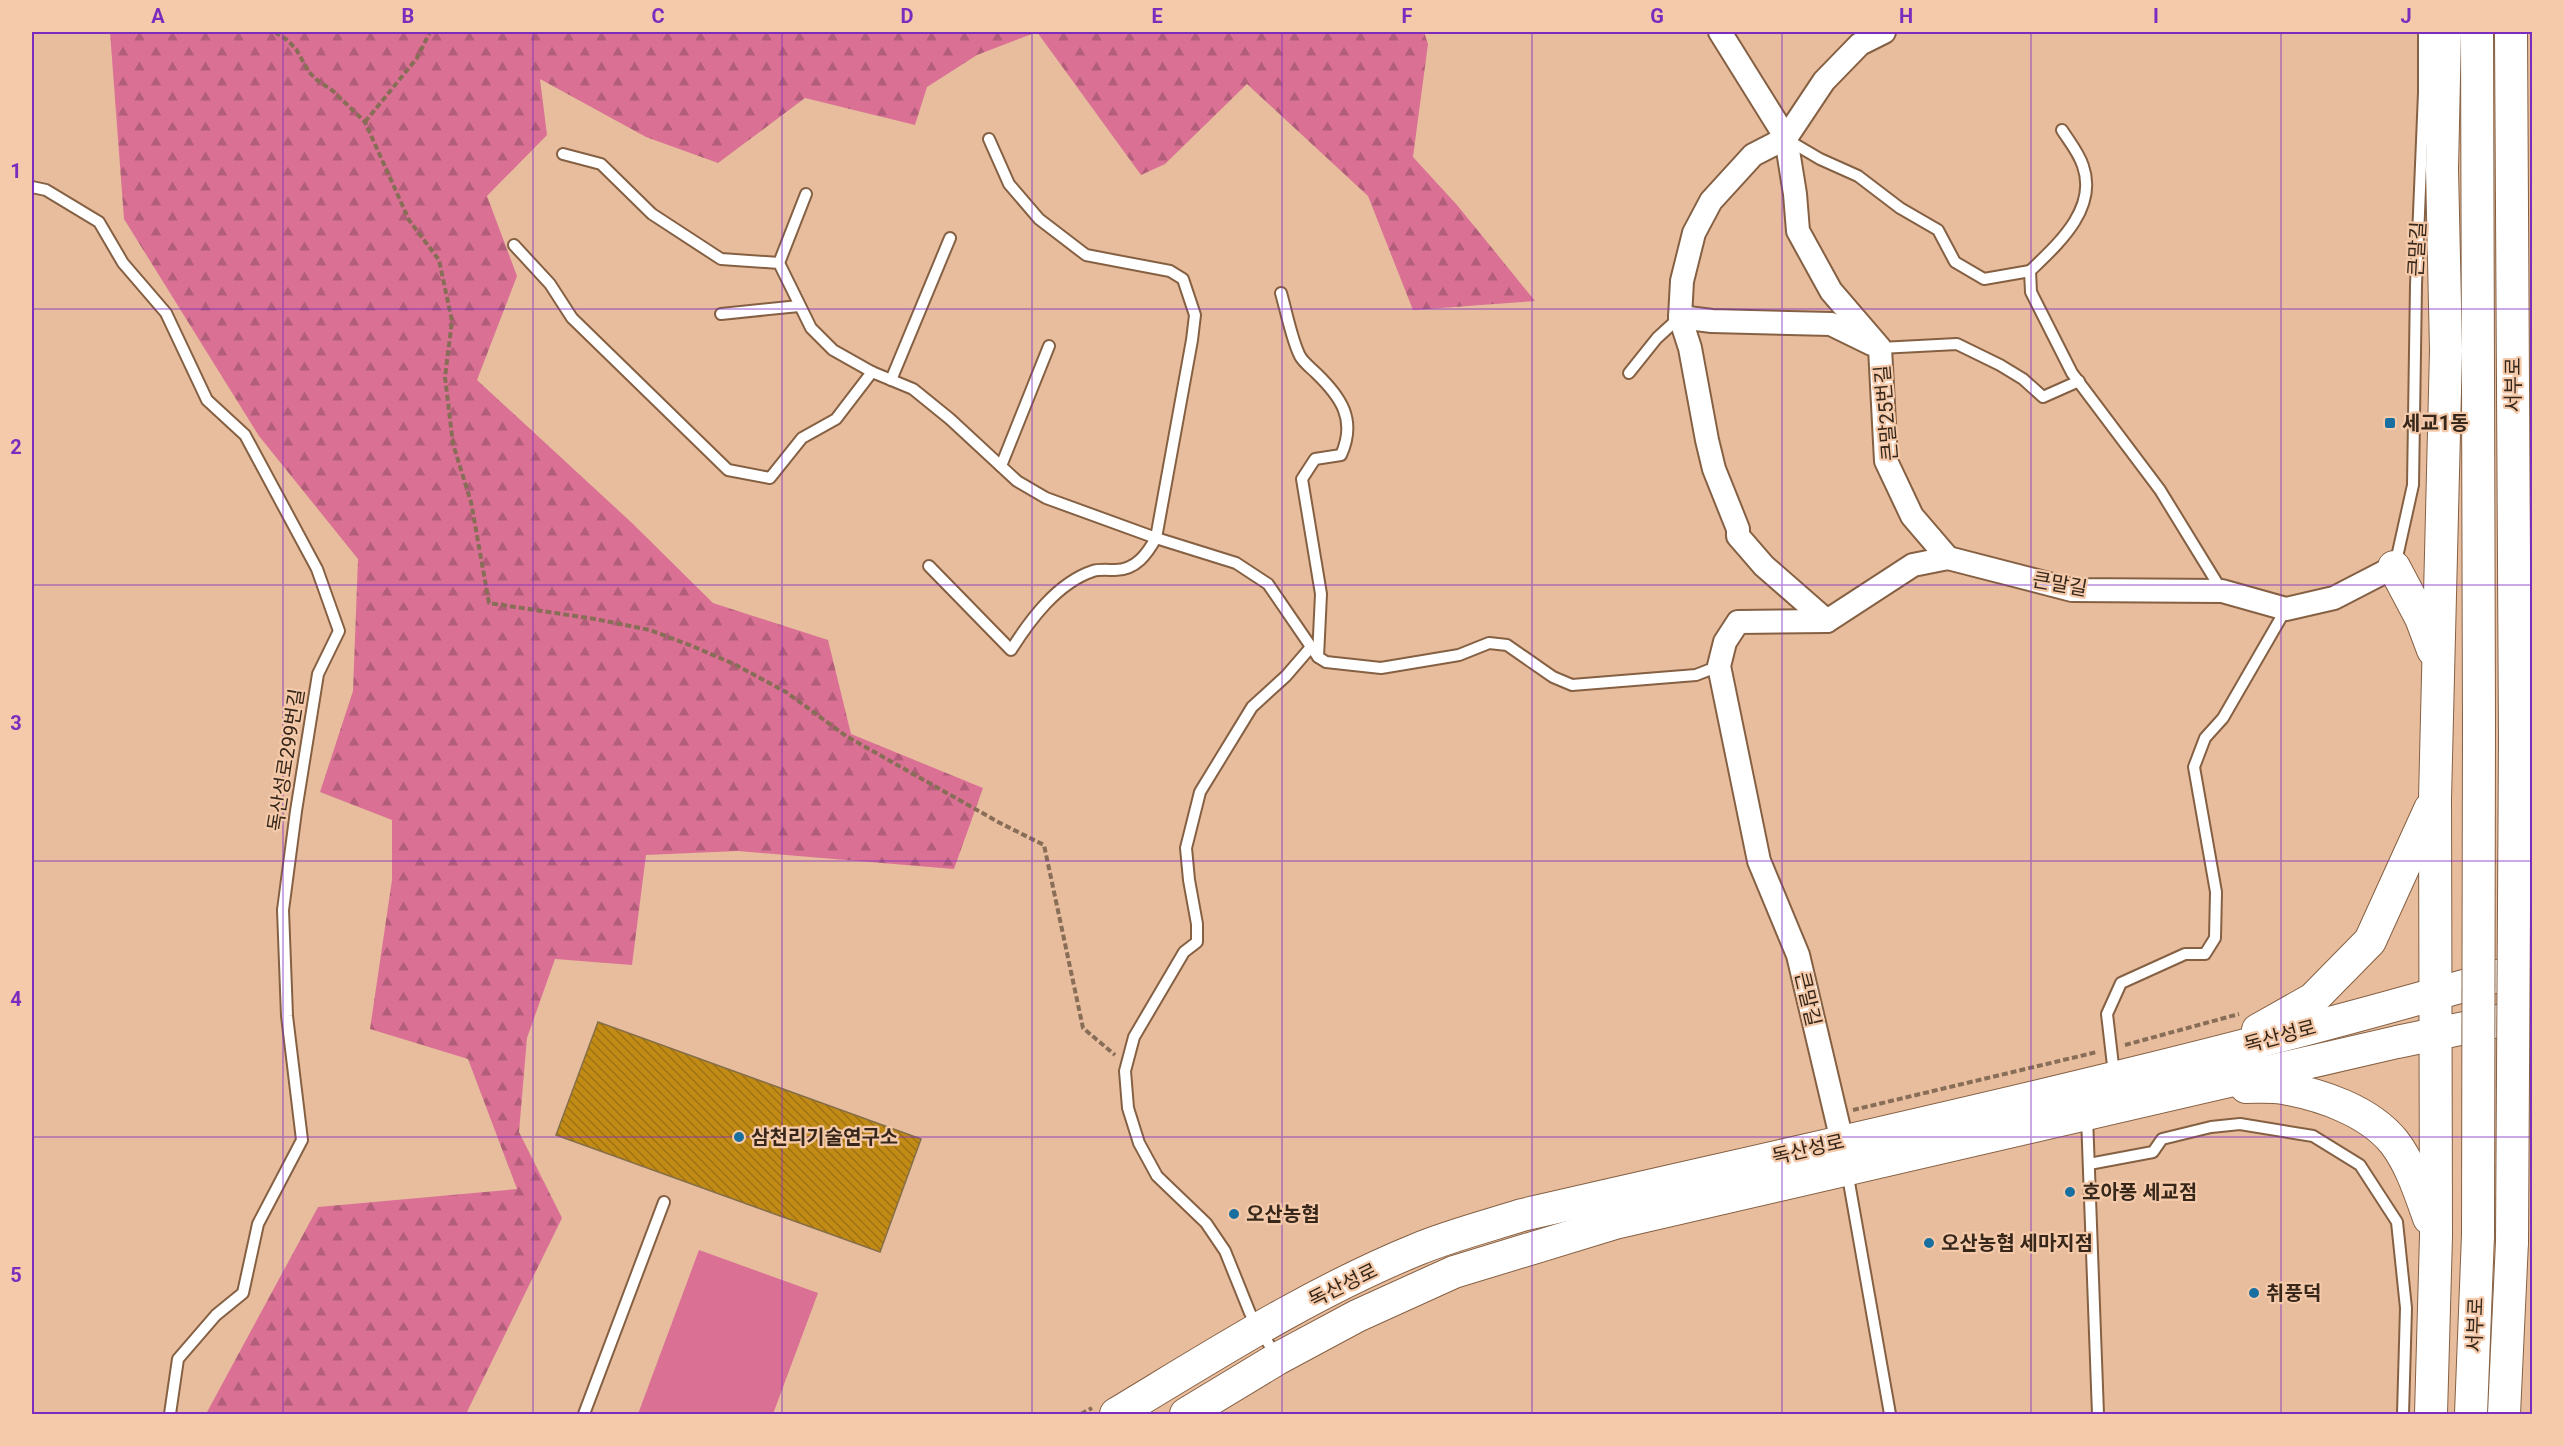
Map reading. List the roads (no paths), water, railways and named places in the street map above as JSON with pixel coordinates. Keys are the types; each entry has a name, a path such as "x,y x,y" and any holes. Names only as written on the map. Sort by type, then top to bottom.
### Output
{"main road":[{"path":"2431,1414 2436,1236 2435,799 2446,350 2442,169 2445,32"},
{"name":"서부로","path":"2471,1414 2478,1235 2477,32"},
{"name":"서부로","path":"2504,1414 2512,1242 2515,739 2511,32"},
{"path":"2531,32 2532,49"},
{"path":"2394,567 2432,643 2438,673"},
{"path":"2221,1052 2313,999 2370,941 2435,799"},
{"name":"독산성로","path":"1186,1414 1277,1359 1357,1316 1454,1272 1615,1222 2115,1077 2221,1052 2435,995 2532,966"},
{"name":"독산성로","path":"1116,1414 1259,1328 1318,1296 1419,1248 1522,1215 1844,1155 2087,1114 2435,1033 2532,1014"},
{"path":"2206,1086 2282,1088 2338,1103 2372,1122 2394,1142 2412,1174 2436,1236"}],"street":[{"path":"1720,32 1786,138"},
{"path":"1827,621 1764,566 1738,536 1738,530 1714,469 1690,348 1680,317 1682,281 1694,233 1711,201 1753,155 1786,138 1824,81 1860,44 1884,32"},
{"name":"큰말25번길","path":"1786,138 1798,231 1831,291 1880,348 1886,461 1912,516 1948,558"},
{"path":"1680,317 1712,321 1831,324 1880,348"},
{"name":"큰말길","path":"1844,1155 1798,956 1758,861 1719,666 1725,642 1738,622 1827,621 1913,565 1948,558 2072,590 2222,591 2286,609 2334,598 2394,567"}],"lane":[{"name":"큰말길","path":"2394,567 2413,485 2415,285 2422,157 2424,32"},
{"path":"1786,138 1820,159 1858,176 1900,208 1938,230 1955,262 1984,279 2030,271 2074,225 2088,188 2083,165 2062,130"},
{"path":"929,566 1011,650 1029,621 1059,591 1093,571 1124,570 1145,557 1155,538 1171,460 1195,315 1183,279 1170,270 1086,255 1039,219 1009,184 988,139"},
{"path":"563,154 601,164 652,214 721,259 779,263"},
{"path":"2422,157 2435,158"},
{"name":"독산성로299번길","path":"32,187 46,190 99,222 123,263 166,313 207,400 245,435 317,569 339,631 318,674 283,910 287,1016 302,1140 258,1224 243,1293 216,1315 178,1359 170,1414"},
{"path":"806,195 779,263 811,328 833,350 872,372 913,389 1017,481 1047,498 1155,538 1236,563 1268,584 1318,657 1326,662 1382,668 1459,655 1490,643 1507,645 1553,677 1572,685 1696,675 1719,666"},
{"path":"891,380 950,238"},
{"path":"514,245 549,284 572,318 728,470 770,478 802,438 836,419 872,372"},
{"path":"2030,271 2031,292 2079,381 2160,490 2222,591"},
{"path":"1281,293 1300,356 1329,386 1344,407 1347,426 1348,439 1341,454 1315,459 1302,479 1321,594 1318,657"},
{"path":"721,315 799,306"},
{"path":"1629,373 1657,338 1680,317"},
{"path":"1880,348 1957,344 2023,379 2043,397 2079,381"},
{"path":"1001,466 1049,346"},
{"path":"2115,1077 2107,1014 2121,983 2185,954 2205,954 2215,938 2216,892 2194,766 2205,738 2223,718 2286,609"},
{"path":"1277,1359 1245,1301 1225,1251 1206,1223 1157,1176 1139,1143 1128,1108 1127,1066 1134,1037 1163,984 1185,952 1197,942 1197,924 1186,848 1200,792 1252,707 1286,676 1311,647"},
{"path":"2087,1114 2098,1414"},
{"path":"2089,1164 2153,1152 2162,1139 2211,1127 2240,1124 2313,1136 2361,1164 2397,1222 2406,1308 2403,1414"},
{"path":"1844,1155 1890,1414"},
{"path":"584,1414 664,1202"}],"place":[{"name":"세교1동","path":"2390,423"},
{"name":"삼천리기술연구소","path":"739,1137"},
{"name":"호아퐁 세교점","path":"2070,1192"},
{"name":"오산농협","path":"1234,1214"},
{"name":"오산농협 세마지점","path":"1929,1243"},
{"name":"취풍덕","path":"2254,1293"}]}
